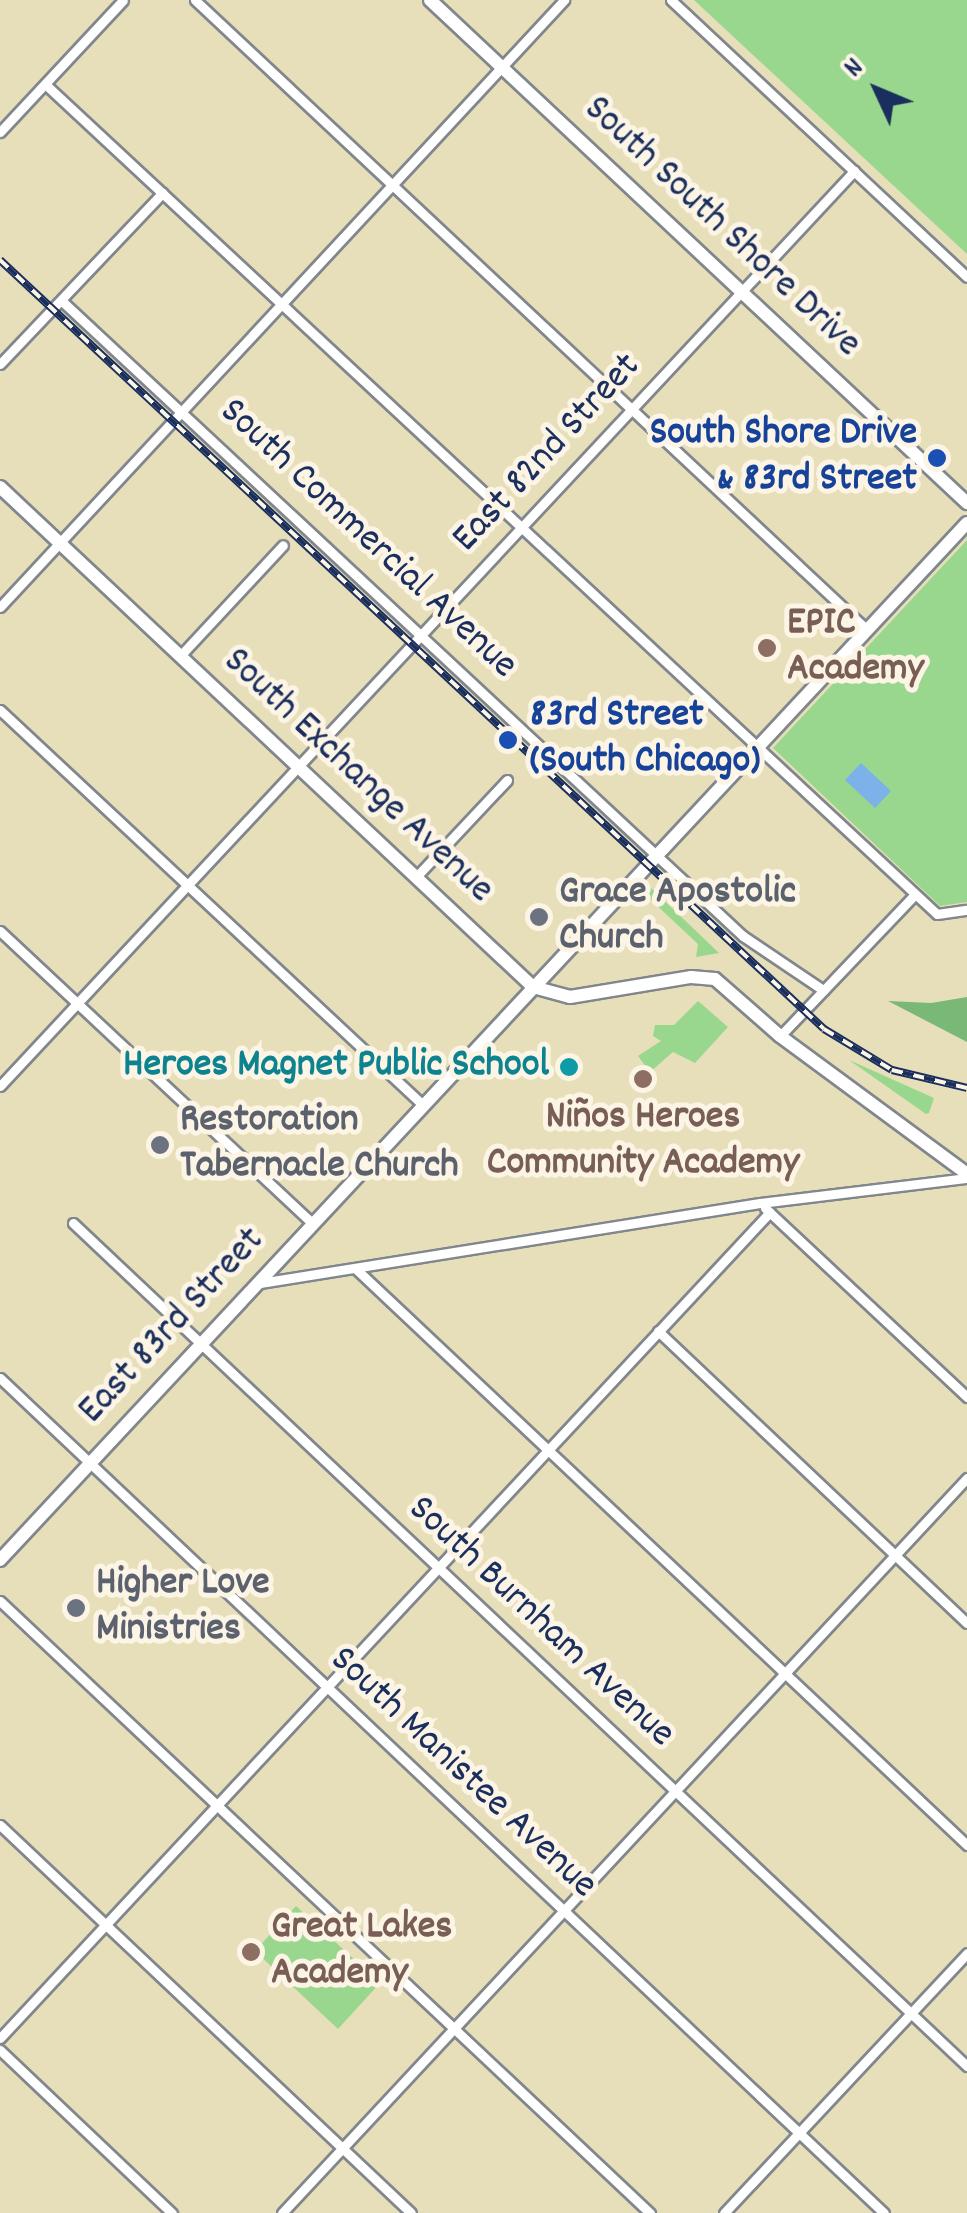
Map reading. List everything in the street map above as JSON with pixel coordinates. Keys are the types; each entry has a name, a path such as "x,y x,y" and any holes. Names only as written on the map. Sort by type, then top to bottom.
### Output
{"street":[{"path":"0,132 123,0"},
{"path":"195,0 867,630"},
{"name":"South South Shore Drive","path":"430,0 967,503"},
{"path":"0,607 564,0"},
{"path":"671,0 967,276"},
{"path":"45,84 937,914 967,910"},
{"name":"East 82nd Street","path":"0,1086 854,170"},
{"path":"0,364 162,194"},
{"name":"South Commercial Avenue","path":"63,302 755,946 823,990"},
{"name":"South Exchange Avenue","path":"0,487 533,988"},
{"name":"East 83rd Street","path":"0,1560 967,523"},
{"path":"180,656 283,545"},
{"path":"0,710 424,1105"},
{"path":"416,877 507,780"},
{"path":"780,1036 915,894"},
{"path":"0,931 313,1224"},
{"path":"533,988 570,997 691,976 716,979 780,1036 967,1176"},
{"path":"258,1284 760,1202 967,1176"},
{"path":"760,1202 967,1397"},
{"path":"0,2038 770,1212"},
{"name":"South Burnham Avenue","path":"73,1223 967,2066"},
{"path":"356,1269 967,1845"},
{"path":"658,1332 967,1622"},
{"name":"South Manistee Avenue","path":"0,1378 884,2213"},
{"path":"282,2213 967,1478"},
{"path":"0,1601 650,2213"},
{"path":"0,1824 412,2213"},
{"path":"724,2213 967,1953"},
{"path":"0,2050 172,2213"}],"green space":[{"path":"694,0 967,0 967,254"},
{"path":"967,540 967,902 940,906 773,748"},
{"path":"651,888 719,953 696,957 698,944 651,900 640,899"},
{"path":"967,997 967,1042 888,1001 931,1003"},
{"path":"698,1001 728,1027 695,1063 673,1052 650,1072 638,1056 661,1041 653,1036 655,1025 674,1025"},
{"path":"849,1060 934,1098 929,1113 926,1114"},
{"path":"296,1906 380,1983 338,2029 255,1951"}],"water":[{"path":"861,763 891,791 875,808 845,780"}],"railway":[{"path":"0,260 824,1029 892,1070 967,1088"}],"place":[{"name":"South Shore Drive & 83rd Street","path":"937,458"},
{"name":"EPIC Academy","path":"767,648"},
{"name":"83rd Street (South Chicago)","path":"508,740"},
{"name":"Grace Apostolic Church","path":"539,917"},
{"name":"Heroes Magnet Public School","path":"569,1067"},
{"name":"Niños Heroes Community Academy","path":"643,1079"},
{"name":"Restoration Tabernacle Church","path":"160,1145"},
{"name":"Higher Love Ministries","path":"76,1608"},
{"name":"Great Lakes Academy","path":"251,1952"}]}
